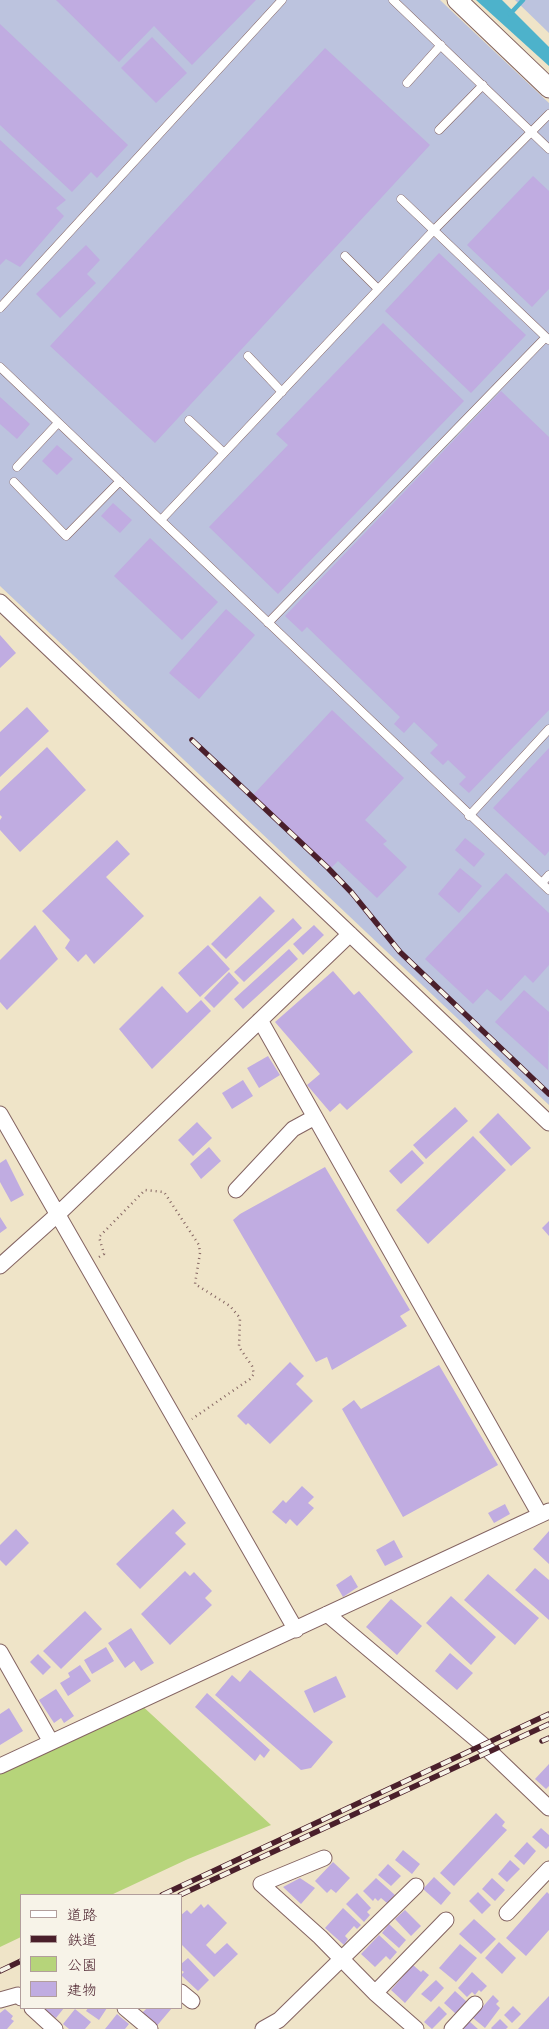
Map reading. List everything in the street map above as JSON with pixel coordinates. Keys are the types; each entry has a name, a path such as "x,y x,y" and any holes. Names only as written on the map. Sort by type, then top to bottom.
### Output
{"street":[{"path":"457,0 549,88"},
{"path":"0,602 549,1123"},
{"path":"0,1266 58,1214 350,934"},
{"path":"0,1766 545,1513 260,1020"},
{"path":"0,1114 296,1630"},
{"path":"236,1190 293,1129 315,1117"},
{"path":"327,1614 482,1745 549,1808"},
{"path":"0,1652 51,1742"},
{"path":"324,1858 262,1884 416,2029"},
{"path":"508,1913 549,1869"},
{"path":"263,2029 282,2024 416,1886"},
{"path":"376,1993 446,1920"},
{"path":"0,2000 20,1996"},
{"path":"452,2029 475,2004"},
{"path":"33,2009 55,2029"},
{"path":"126,2009 150,2029"}],"lane":[{"path":"0,308 282,0"},
{"path":"393,0 549,148"},
{"path":"407,82 441,46"},
{"path":"439,130 483,85"},
{"path":"161,520 434,230 549,114"},
{"path":"268,623 547,339 401,199"},
{"path":"345,256 378,289"},
{"path":"248,356 282,392"},
{"path":"0,367 469,816 549,890"},
{"path":"189,420 224,453"},
{"path":"17,467 58,422"},
{"path":"14,482 66,536 120,481"},
{"path":"469,816 549,729"},
{"path":"542,883 549,875"}],"path":[{"path":"86,1264 104,1254 99,1237 145,1190 164,1192 199,1245 200,1253 196,1284 230,1306 240,1318 239,1348 252,1366 254,1374 180,1428"}],"shaded area":[{"path":"0,0 440,0 549,103 549,1105 0,586"},
{"path":"515,0 549,0 549,33"}],"green space":[{"path":"138,1702 271,1825 188,1859 113,1894 20,1894 20,1937 0,1947 0,1766"}],"water":[{"path":"476,0 502,0 549,47 549,66"}],"building":[{"path":"56,0 256,0 192,65 154,26 119,62"},
{"path":"0,24 128,145 97,178 91,172 72,192 0,125"},
{"path":"152,37 187,73 156,103 121,68"},
{"path":"325,48 430,145 155,443 50,346"},
{"path":"0,140 66,200 56,208 64,216 20,267 6,259 0,265"},
{"path":"533,176 549,191 549,289 532,307 467,245"},
{"path":"86,245 100,260 87,274 96,283 60,318 36,294"},
{"path":"439,253 526,335 471,393 385,311"},
{"path":"383,323 464,401 278,594 209,527 288,445 276,434"},
{"path":"501,391 549,437 549,710 469,793 459,784 466,777 448,760 443,765 430,753 438,745 414,722 404,733 394,724 400,717 307,627 302,632 285,616"},
{"path":"0,397 30,424 17,439 0,424"},
{"path":"57,445 73,459 57,475 42,461"},
{"path":"113,503 132,520 120,533 101,516"},
{"path":"150,538 218,602 182,640 114,576"},
{"path":"226,609 255,635 199,699 169,673"},
{"path":"0,635 16,653 0,668"},
{"path":"27,707 49,731 0,777 0,732"},
{"path":"332,710 404,778 365,820 387,841 383,844 407,867 377,898 338,861 331,868 253,795"},
{"path":"47,747 86,790 20,852 0,830 0,820 2,817 0,815 0,791"},
{"path":"549,748 549,851 545,856 493,808"},
{"path":"465,838 485,854 474,867 455,850"},
{"path":"117,840 130,854 106,877 144,916 94,964 86,954 78,962 65,948 70,940 42,911"},
{"path":"460,868 482,886 459,913 438,894"},
{"path":"506,873 549,913 549,965 533,983 525,975 501,1001 487,989 473,1004 425,959"},
{"path":"260,896 275,911 226,959 211,944"},
{"path":"293,918 302,928 244,982 234,972"},
{"path":"35,925 58,959 7,1010 0,1002 0,960"},
{"path":"314,925 324,935 303,955 293,944"},
{"path":"208,945 230,969 200,997 178,973"},
{"path":"289,949 298,959 243,1009 234,999"},
{"path":"333,971 354,995 359,991 413,1052 347,1110 340,1103 330,1112 307,1085 320,1074 275,1022"},
{"path":"229,972 239,983 214,1008 204,998"},
{"path":"162,986 187,1013 201,1000 211,1011 152,1069 119,1029"},
{"path":"524,990 549,1012 548,1070 495,1022"},
{"path":"268,1056 280,1075 259,1088 247,1068"},
{"path":"243,1080 253,1096 232,1109 222,1093"},
{"path":"455,1107 468,1121 426,1159 413,1145"},
{"path":"498,1113 531,1148 511,1166 479,1132"},
{"path":"197,1122 212,1138 193,1156 178,1140"},
{"path":"473,1136 506,1170 428,1244 396,1210"},
{"path":"209,1147 221,1161 201,1179 190,1164"},
{"path":"412,1150 424,1163 401,1184 389,1171"},
{"path":"6,1159 24,1195 11,1202 0,1182 0,1163"},
{"path":"325,1167 410,1310 400,1316 407,1326 332,1370 327,1357 316,1362 233,1220 240,1214"},
{"path":"0,1217 7,1228 0,1233"},
{"path":"549,1221 549,1236 542,1228"},
{"path":"290,1362 304,1376 296,1384 313,1401 270,1444 248,1423 246,1425 237,1416"},
{"path":"439,1365 498,1465 403,1517 342,1409 354,1400 361,1409"},
{"path":"302,1486 314,1497 308,1503 314,1508 297,1526 290,1519 286,1524 272,1512 283,1500 286,1503"},
{"path":"505,1504 510,1514 494,1523 488,1513"},
{"path":"173,1509 186,1523 175,1533 186,1544 140,1589 116,1564"},
{"path":"16,1529 29,1543 6,1566 0,1560 0,1545"},
{"path":"549,1531 549,1564 533,1549"},
{"path":"394,1540 403,1557 385,1566 376,1550"},
{"path":"535,1568 549,1580 549,1620 515,1590"},
{"path":"185,1571 190,1576 194,1572 212,1591 205,1598 212,1605 170,1645 141,1614"},
{"path":"488,1574 539,1618 515,1645 464,1600"},
{"path":"351,1575 358,1587 343,1597 336,1585"},
{"path":"451,1596 496,1637 471,1665 426,1623"},
{"path":"391,1599 422,1626 397,1655 366,1627"},
{"path":"85,1611 102,1629 61,1669 43,1651"},
{"path":"131,1628 154,1663 141,1671 134,1661 125,1668 108,1643"},
{"path":"106,1647 114,1661 92,1674 84,1660"},
{"path":"450,1653 473,1673 457,1690 435,1671"},
{"path":"38,1654 51,1667 43,1675 30,1662"},
{"path":"80,1665 91,1681 68,1696 60,1683 70,1677 68,1673"},
{"path":"250,1670 333,1742 311,1768 301,1770 215,1695 232,1675 240,1682"},
{"path":"336,1676 346,1697 314,1713 304,1691"},
{"path":"56,1689 74,1716 64,1723 61,1718 54,1723 39,1700"},
{"path":"207,1693 270,1750 264,1758 260,1754 255,1761 195,1707"},
{"path":"9,1708 23,1731 0,1745 0,1714"},
{"path":"549,1764 549,1786 546,1789 535,1779"},
{"path":"496,1813 505,1822 502,1826 507,1830 454,1886 440,1873"},
{"path":"541,1828 549,1835 549,1846 546,1849 532,1837"},
{"path":"527,1842 536,1851 524,1865 514,1856"},
{"path":"403,1850 420,1864 412,1874 395,1860"},
{"path":"510,1860 520,1869 507,1882 498,1874"},
{"path":"333,1862 350,1878 336,1893 331,1889 327,1893 315,1881"},
{"path":"388,1864 401,1876 391,1886 378,1875"},
{"path":"434,1877 451,1893 441,1905 423,1889"},
{"path":"300,1878 315,1888 301,1904 283,1887"},
{"path":"376,1878 395,1895 387,1903 381,1898 378,1901 375,1898 373,1901 363,1891"},
{"path":"492,1878 505,1890 495,1901 482,1889"},
{"path":"478,1892 491,1905 482,1914 469,1901"},
{"path":"547,1892 549,1894 549,1930 526,1956 506,1938"},
{"path":"357,1893 371,1908 367,1912 370,1915 364,1922 346,1904"},
{"path":"201,1904 204,1908 208,1904 227,1923 206,1945 215,1954 227,1943 238,1954 214,1977 182,1945 182,1914 187,1910 191,1914"},
{"path":"343,1908 361,1925 357,1929 354,1926 345,1936 348,1939 344,1945 325,1928"},
{"path":"405,1910 421,1926 411,1936 395,1919"},
{"path":"474,1919 496,1939 481,1954 459,1934"},
{"path":"389,1924 406,1940 399,1948 382,1933"},
{"path":"379,1935 397,1952 390,1960 386,1956 375,1967 361,1954"},
{"path":"499,1942 516,1958 502,1974 485,1958"},
{"path":"460,1944 477,1958 456,1982 439,1968"},
{"path":"188,1958 209,1980 198,1991 182,1976 184,1972 182,1971 182,1963"},
{"path":"413,1965 421,1972 423,1970 429,1975 405,2003 391,1990"},
{"path":"472,1972 487,1986 481,1992 479,1990 475,1995 472,1992 467,1997 458,1988"},
{"path":"436,1980 444,1988 431,2002 421,1994"},
{"path":"455,1991 467,2002 456,2014 444,2003"},
{"path":"493,1995 499,2001 496,2004 500,2008 485,2028 473,2018"},
{"path":"549,1996 549,2029 518,2029"},
{"path":"439,2006 447,2014 432,2029 424,2022"},
{"path":"513,2006 521,2014 512,2023 504,2015"},
{"path":"5,2009 13,2016 11,2019 14,2021 7,2029 0,2029 0,2013"},
{"path":"43,2009 63,2009 56,2018"},
{"path":"75,2009 91,2022 85,2029 69,2029 63,2024"},
{"path":"87,2009 106,2009 99,2020 86,2011"},
{"path":"146,2009 171,2009 155,2028 140,2015"},
{"path":"117,2014 129,2024 125,2029 105,2029"},
{"path":"500,2019 508,2027 506,2029 492,2029 491,2028"},
{"path":"469,2021 478,2029 461,2029"}],"waterway":[{"path":"510,14 523,0"}],"railway":[{"path":"192,740 328,868 352,893 400,952 549,1094"},
{"path":"164,1894 549,1714"},
{"path":"182,1894 549,1724"},
{"path":"542,1741 549,1738"},
{"path":"0,1971 20,1961"}]}
